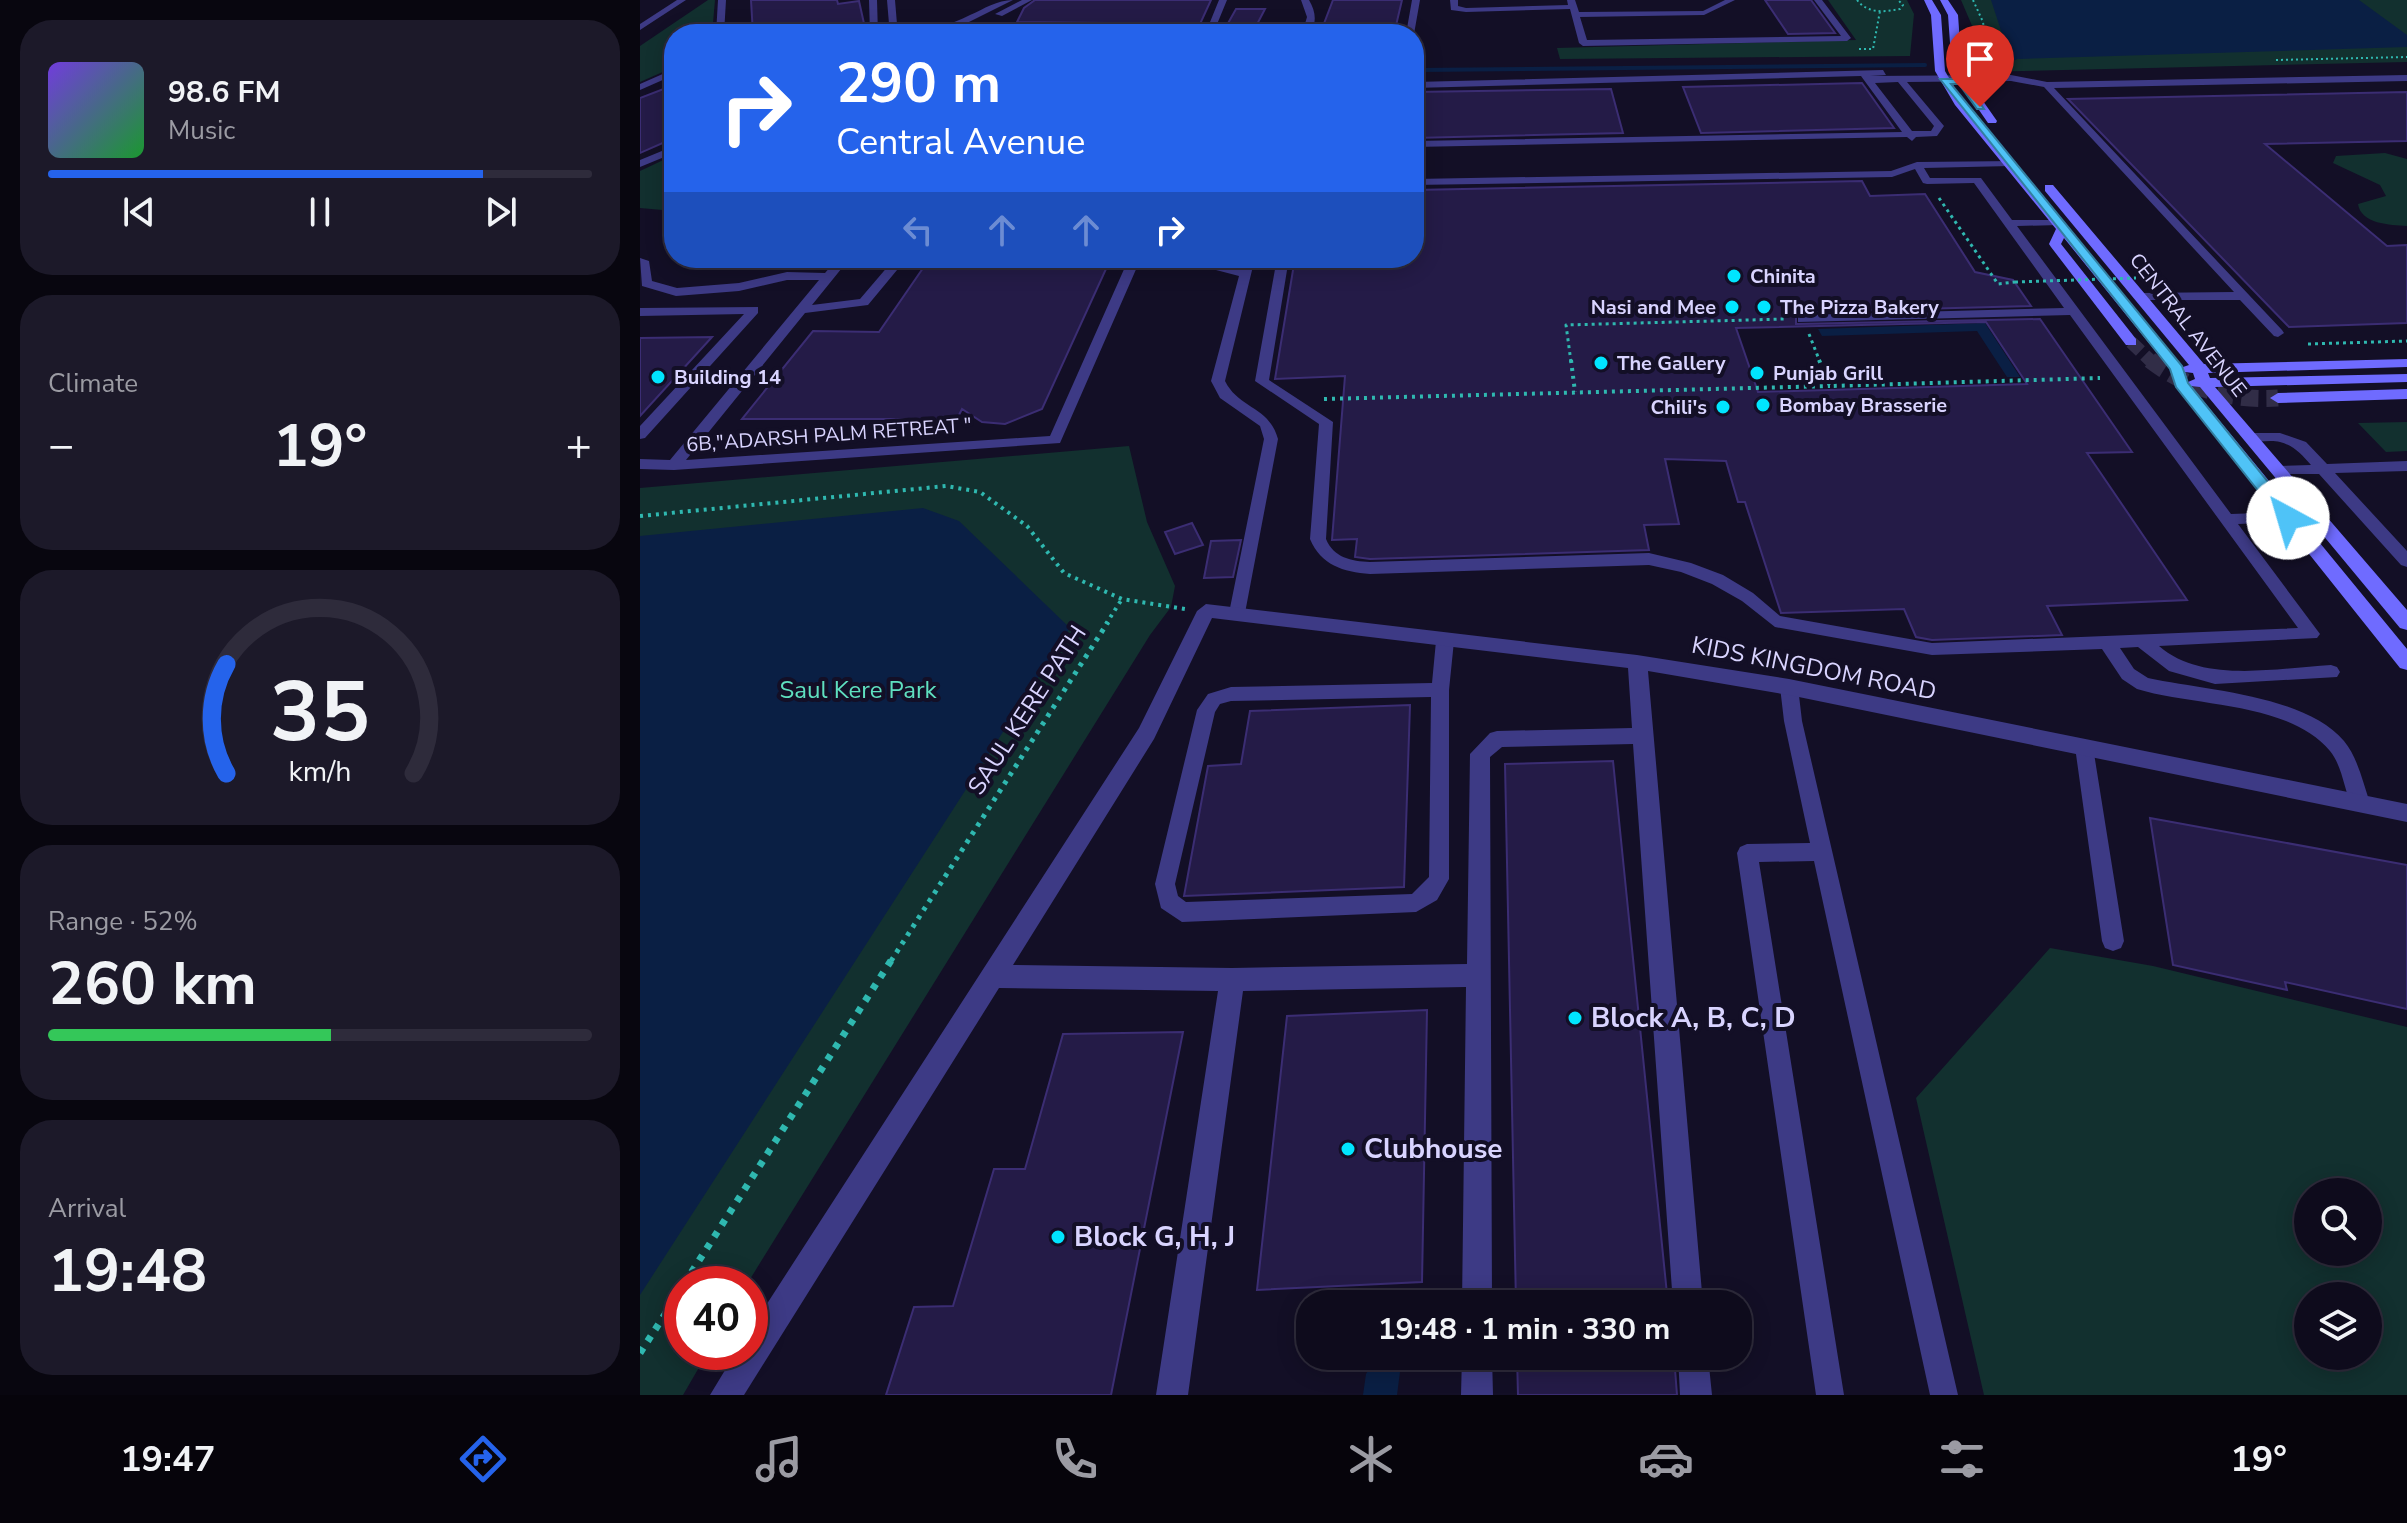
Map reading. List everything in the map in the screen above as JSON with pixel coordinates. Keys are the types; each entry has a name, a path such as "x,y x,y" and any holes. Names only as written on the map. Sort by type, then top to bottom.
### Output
{"street":[{"path":"1928,0 1936,15 1942,76"},
{"path":"1944,0 1953,15 1957,71 1961,81 2029,165"},
{"name":"CENTRAL AVENUE","path":"1942,76 2288,518 2407,663"},
{"name":"CENTRAL AVENUE","path":"2039,176 2250,437 2407,623"},
{"path":"2061,225 2055,244 2131,342"},
{"path":"2201,376 2407,363"},
{"path":"2179,376 2407,378"},
{"path":"2278,398 2407,394"},
{"path":"726,1395 1147,733 1206,611"},
{"name":"KIDS KINGDOM ROAD","path":"1206,611 1637,662 1789,687 2407,813"},
{"path":"1637,662 1687,1290"},
{"path":"1477,1290 1480,754 1497,739 1642,736"},
{"path":"995,976 1232,980 1478,975"},
{"path":"1172,1395 1232,980"},
{"path":"1477,1370 1477,1395"},
{"path":"1694,1370 1696,1395"}],"lane":[{"path":"640,28 682,0"},
{"path":"721,24 722,0"},
{"path":"872,24 873,0"},
{"path":"891,0 893,24"},
{"path":"966,24 1009,0"},
{"path":"979,24 1028,0"},
{"path":"1213,24 1223,0"},
{"path":"1305,0 1312,20 1310,24"},
{"path":"1412,24 1416,0"},
{"path":"1454,0 1454,8 1466,10 1572,7 1607,14 1704,13 1731,0"},
{"path":"1602,0 1607,14"},
{"path":"1572,7 1583,43 1847,38 1818,0"},
{"path":"1676,4 1681,13"},
{"path":"1779,70 1853,69 1868,77 1900,79 1942,76"},
{"path":"640,87 664,76"},
{"path":"1424,85 1942,76 1961,81 2011,78 2047,85 2407,78"},
{"path":"1868,77 1912,138"},
{"path":"1424,144 1912,138 1934,134 1939,129 1936,122 1900,79"},
{"path":"2047,85 2238,296 2278,333"},
{"path":"1902,123 1936,122"},
{"path":"1689,148 1825,145 1844,139"},
{"path":"640,164 664,153"},
{"path":"1424,182 1892,174 1917,165 2011,163"},
{"path":"1281,268 1262,381 1326,422 1318,539 1325,554 1343,565 1370,568 1649,559 1688,567 1725,582 1761,606 1775,621 1932,649 2311,634 1977,180 1927,181 1917,165"},
{"path":"1471,176 1569,172 1595,178"},
{"path":"1424,175 1441,181"},
{"path":"2009,223 2061,225"},
{"path":"641,260 646,283 676,292 724,289 787,276 828,277"},
{"name":"6B,\"ADARSH PALM RETREAT \"","path":"674,465 836,268"},
{"path":"801,310 864,302 893,268"},
{"name":"6B,\"ADARSH PALM RETREAT \"","path":"674,465 1055,440 1131,268"},
{"path":"1220,268 1245,274"},
{"path":"1237,613 1271,439 1267,424 1219,388 1246,268"},
{"path":"2143,301 2228,301 2238,296"},
{"path":"640,312 754,310 640,435"},
{"path":"1802,319 2073,311"},
{"path":"2250,437 2292,440 2324,470 2407,561"},
{"path":"640,464 674,465"},
{"path":"2278,471 2407,466"},
{"path":"2227,519 2316,516"},
{"path":"1440,690 1231,694 1214,699 1206,710 1165,884 1168,901 1182,912 1416,903 1430,893 1439,879 1440,690 1445,641"},
{"path":"2143,641 2156,657 2177,668 2215,677 2331,672"},
{"path":"2107,642 2128,674 2143,684 2275,712 2315,729 2336,745 2360,803"},
{"path":"1789,687 1944,1395"},
{"path":"2084,747 2113,941"},
{"path":"1824,852 1747,853 1830,1395"}],"path":[{"path":"1857,0 1860,6 1884,11 1902,7 1898,0"},
{"path":"1973,0 1983,22 1987,51 1998,59"},
{"path":"1927,181 1998,284 2136,278"},
{"path":"1575,392 1566,325 1802,319 1830,386"},
{"path":"2278,333 2288,344 2407,341"},
{"path":"1291,399 2121,377"},
{"path":"640,516 946,486 980,492 1027,526 1064,573 1122,599 1206,611"},
{"name":"SAUL KERE PATH","path":"696,1266 1122,599"},
{"name":"SAUL KERE PATH","path":"640,1353 664,1316"}],"green space":[{"path":"708,0 715,0 713,24 673,24"},
{"path":"1828,0 1907,0 1914,14 1910,56 1560,59 1557,48 1856,40"},
{"path":"1961,0 2407,0 2407,62 1980,72 1973,28"},
{"path":"664,30 664,71 640,82 640,46"},
{"path":"2385,153 2407,159 2407,226 2377,222 2365,216 2358,204 2386,196 2380,185 2333,163 2336,156"},
{"path":"664,160 664,210 640,208 640,171"},
{"path":"2407,422 2407,451 2386,452 2358,423"},
{"name":"Saul Kere Park","path":"1129,446 1147,522 1175,586 1171,607 1150,635 758,1266 664,1266 664,1370 698,1370 683,1395 640,1395 640,488"},
{"path":"2050,948 2153,966 2407,1027 2407,1395 1984,1395 1916,1098"}],"water":[{"path":"1991,0 2359,0 2407,35 2407,47 2018,59 2009,55"},
{"path":"1985,323 2020,377 2007,377 1977,331 1822,336 1818,329"},
{"name":"Saul Kere Park","path":"923,508 959,521 1070,628 640,1295 640,536"},
{"path":"1368,1370 1400,1370 1397,1395 1363,1395"}],"building":[{"path":"751,0 837,0 838,4 859,1 864,24 752,24"},
{"path":"1035,0 1211,0 1200,24 1017,22 1024,8"},
{"path":"1333,0 1402,0 1396,24 1324,24"},
{"path":"1765,0 1811,0 1835,33 1788,34"},
{"path":"1236,9 1265,9 1257,24 1228,24"},
{"path":"1862,83 1894,128 1701,133 1683,87"},
{"path":"664,89 664,142 640,153 640,98"},
{"path":"1611,89 1623,133 1424,138 1424,92"},
{"path":"2407,92 2407,141 2265,144 2387,246 2407,245 2407,323 2289,327 2068,99"},
{"path":"1862,181 1870,196 1925,194 1975,272 2013,280 2031,306 1802,312 1796,314 1796,324 2040,319 2132,452 2087,453 2187,600 2047,606 2062,635 1932,640 1916,637 1904,609 1781,613 1745,502 1738,502 1726,461 1665,459 1679,524 1644,525 1649,550 1355,557 1357,539 1332,540 1345,376 1275,379 1293,268 1424,268 1424,190","holes":["1986,322 2027,384 1758,392 1736,328"]},
{"path":"923,268 1106,268 1042,409 1005,424 982,422 962,409 957,419 742,419 813,331 879,332"},
{"name":"Building 14","path":"712,337 640,416 640,338"},
{"path":"1192,523 1203,545 1175,554 1165,532"},
{"path":"1241,540 1233,577 1204,578 1211,541"},
{"path":"1410,705 1404,887 1184,896 1208,766 1241,764 1250,711"},
{"name":"Block A, B, C, D","path":"1613,761 1667,1290 1516,1290 1505,764"},
{"path":"2150,818 2407,865 2407,1009 2285,982 2287,990 2173,965"},
{"name":"Clubhouse","path":"1427,1010 1422,1282 1257,1290 1287,1016"},
{"name":"Block G, H, J","path":"1183,1032 1111,1395 886,1395 914,1307 953,1306 994,1169 1025,1169 1063,1034"},
{"path":"1517,1370 1675,1370 1677,1395 1518,1395"}],"waterway":[{"path":"1977,66 2015,58"},
{"path":"1424,70 1925,65"}],"tunnel":[{"path":"2131,342 2152,362"},
{"path":"2150,360 2179,379 2210,391 2243,397 2278,398"}],"place":[{"name":"Chinita","path":"1734,276"},
{"name":"Nasi and Mee","path":"1732,307"},
{"name":"The Pizza Bakery","path":"1764,307"},
{"name":"The Gallery","path":"1601,363"},
{"name":"Punjab Grill","path":"1757,373"},
{"name":"Building 14","path":"658,377"},
{"name":"Bombay Brasserie","path":"1763,405"},
{"name":"Chili's","path":"1723,407"},
{"name":"Block A, B, C, D","path":"1575,1018"},
{"name":"Clubhouse","path":"1348,1149"},
{"name":"Block G, H, J","path":"1058,1237"}],"route":[{"path":"1980,107 1961,81 1944,81 2161,348 2177,369 2181,384 2288,518"}]}
